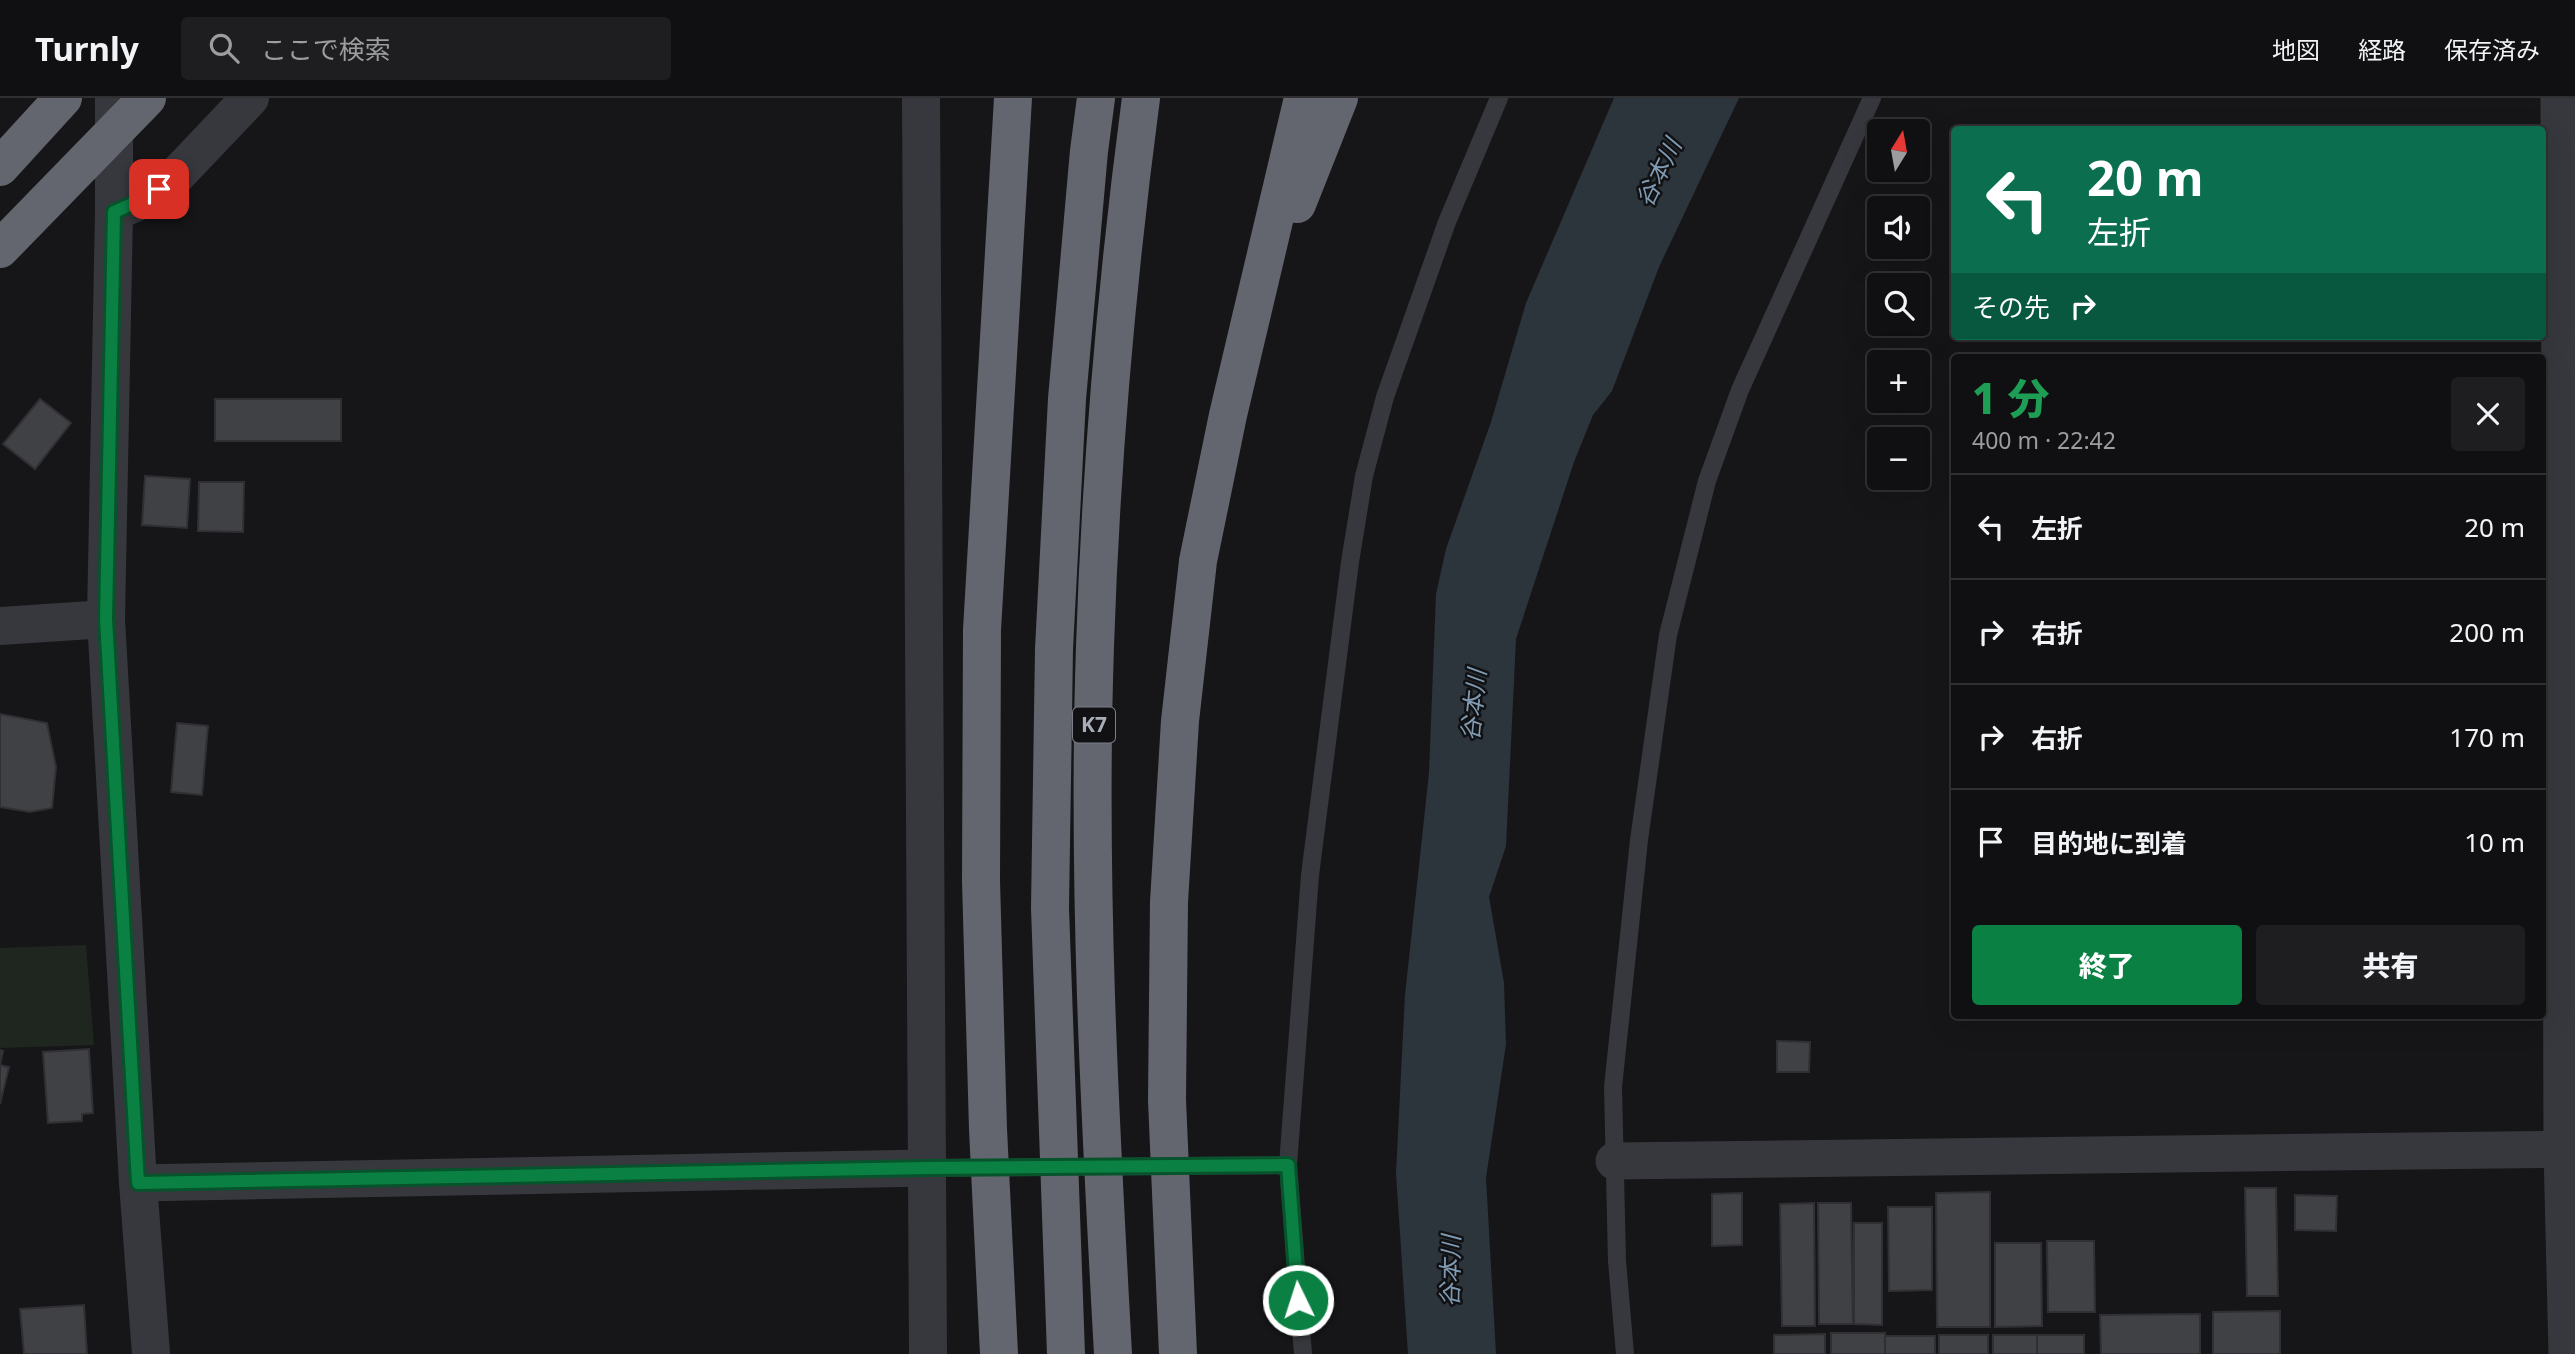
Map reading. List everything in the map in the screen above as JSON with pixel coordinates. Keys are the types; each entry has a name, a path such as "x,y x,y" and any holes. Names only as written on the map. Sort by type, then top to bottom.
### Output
{"highway":[{"path":"0,167 63,98"},
{"path":"11,238 148,98"},
{"path":"999,1354 988,1129 981,881 982,644 1013,98"},
{"name":"K7","path":"1066,1354 1050,908 1054,649 1066,399 1096,98"},
{"name":"K7","path":"1113,1354 1100,1123 1093,899 1094,646 1108,401 1141,98"},
{"path":"1178,1354 1167,1100 1169,902 1180,721 1198,561 1228,415 1303,98"},
{"path":"1228,415 1301,194 1339,98"}],"street":[{"path":"114,98 106,619 150,1354"},
{"path":"114,212 146,198 173,179 250,98"},
{"path":"921,98 928,1354"},
{"path":"2559,98 2568,515 2567,1354"},
{"path":"0,626 106,619"},
{"path":"1614,1161 2568,1149"},
{"path":"138,1183 926,1168"}],"lane":[{"path":"1303,1354 1288,1165 1310,875 1350,562 1364,476 1385,397 1447,222 1499,98"},
{"path":"1625,1354 1617,1261 1613,1087 1623,977 1659,692 1678,590 1707,481 1740,390 1872,98"},
{"path":"926,1168 1288,1165"}],"shaded area":[{"path":"86,945 94,1045 0,1048 0,948"}],"water":[{"name":"谷本川","path":"1614,98 1739,98 1659,267 1612,391 1593,415 1574,462 1516,639 1506,846 1489,897 1504,983 1506,1044 1486,1178 1496,1354 1408,1354 1396,1173 1405,995 1429,773 1436,594 1446,549 1491,422 1526,303"}],"building":[{"path":"40,399 71,423 35,469 3,444"},
{"path":"215,399 341,399 341,441 215,441"},
{"path":"145,476 190,479 187,528 142,525"},
{"path":"199,482 244,482 243,532 198,531"},
{"path":"0,714 47,723 56,767 52,808 30,812 0,807"},
{"path":"177,723 208,726 202,795 171,792"},
{"path":"1777,1041 1810,1042 1809,1072 1777,1072"},
{"path":"89,1049 93,1113 82,1114 82,1121 48,1123 43,1052"},
{"path":"0,1065 9,1067 0,1104"},
{"path":"2245,1188 2276,1188 2278,1296 2247,1296"},
{"path":"1990,1192 1990,1327 1937,1327 1936,1193"},
{"path":"1742,1193 1742,1245 1712,1246 1712,1194"},
{"path":"2295,1195 2337,1196 2336,1231 2295,1230"},
{"path":"1814,1203 1815,1326 1782,1326 1780,1204"},
{"path":"1818,1203 1851,1203 1853,1324 1819,1324"},
{"path":"1888,1207 1932,1207 1932,1290 1889,1291"},
{"path":"1854,1223 1882,1223 1882,1325 1854,1324"},
{"path":"2047,1241 2094,1241 2095,1312 2048,1312"},
{"path":"1995,1243 2041,1243 2042,1326 1995,1327"},
{"path":"84,1305 87,1354 24,1354 20,1309"},
{"path":"2280,1311 2280,1354 2213,1354 2213,1312"},
{"path":"2200,1314 2200,1354 2101,1354 2100,1315"},
{"path":"1831,1333 1885,1333 1885,1354 1831,1354"},
{"path":"1825,1334 1825,1354 1774,1354 1774,1335"},
{"path":"1939,1335 1988,1335 1988,1354 1939,1354"},
{"path":"1993,1335 2037,1335 2037,1354 1993,1354"},
{"path":"2037,1335 2084,1335 2084,1354 2037,1354"},
{"path":"1885,1336 1935,1336 1935,1354 1885,1354"}],"route":[{"path":"159,189 114,212 106,619 138,1183 926,1168 1288,1165 1298,1300"}]}
